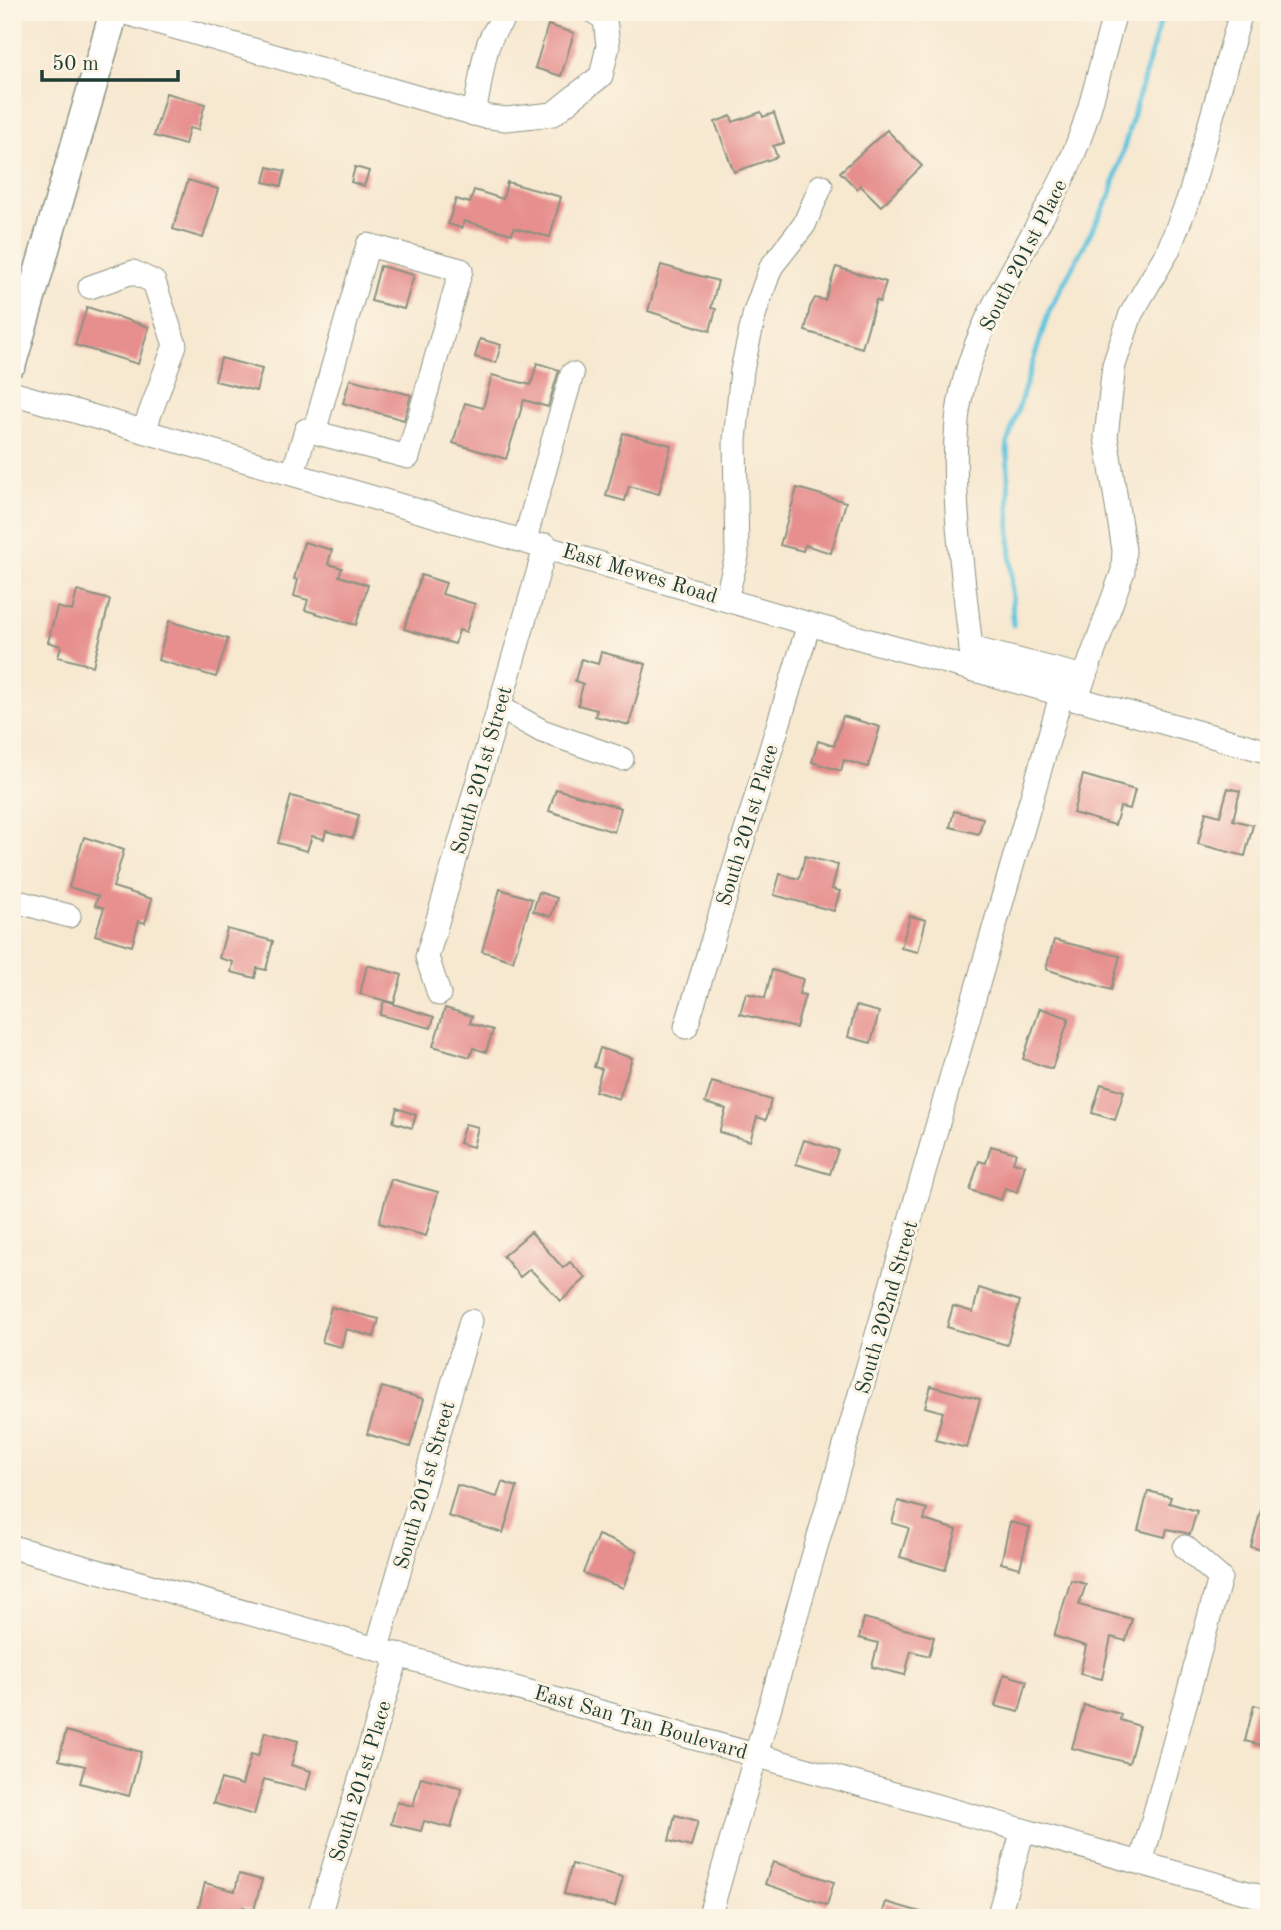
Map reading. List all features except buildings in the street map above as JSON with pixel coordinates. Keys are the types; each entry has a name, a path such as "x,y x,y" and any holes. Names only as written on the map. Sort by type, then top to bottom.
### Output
{"main road":[{"path":"12,363 114,12"}],"street":[{"path":"122,12 473,114 506,119 553,114 601,76 608,46 605,19 594,12"},
{"path":"473,114 480,92 486,44 499,22 510,12"},
{"name":"South 201st Place","path":"972,659 957,502 957,420 989,311 1067,169 1080,135 1115,12"},
{"name":"South 202nd Street","path":"709,1918 1068,698 1084,677 1123,571 1124,550 1106,438 1114,365 1131,314 1168,251 1190,195 1241,12"},
{"path":"726,599 737,556 735,440 742,370 750,335 771,267 804,225 821,186"},
{"path":"293,473 306,430 408,457 461,270 368,245 314,432"},
{"path":"90,286 133,272 154,282 162,300 175,345 144,430"},
{"name":"South 201st Street","path":"439,994 427,957 499,708 572,374"},
{"name":"East Mewes Road","path":"12,393 536,542 809,624 972,659 1068,698 1269,752"},
{"name":"South 201st Place","path":"686,1027 809,624"},
{"path":"972,659 1084,677"},
{"path":"499,708 542,731 622,760"},
{"path":"12,900 69,916"},
{"name":"South 201st Street","path":"388,1651 471,1321"},
{"name":"East San Tan Boulevard","path":"12,1547 759,1754 1269,1899"},
{"path":"1141,1863 1220,1578 1185,1547"},
{"name":"South 201st Place","path":"321,1909 388,1651"},
{"path":"998,1918 1023,1830"}],"waterway":[{"path":"1013,625 1007,444 1049,311 1110,196 1163,12"}]}
